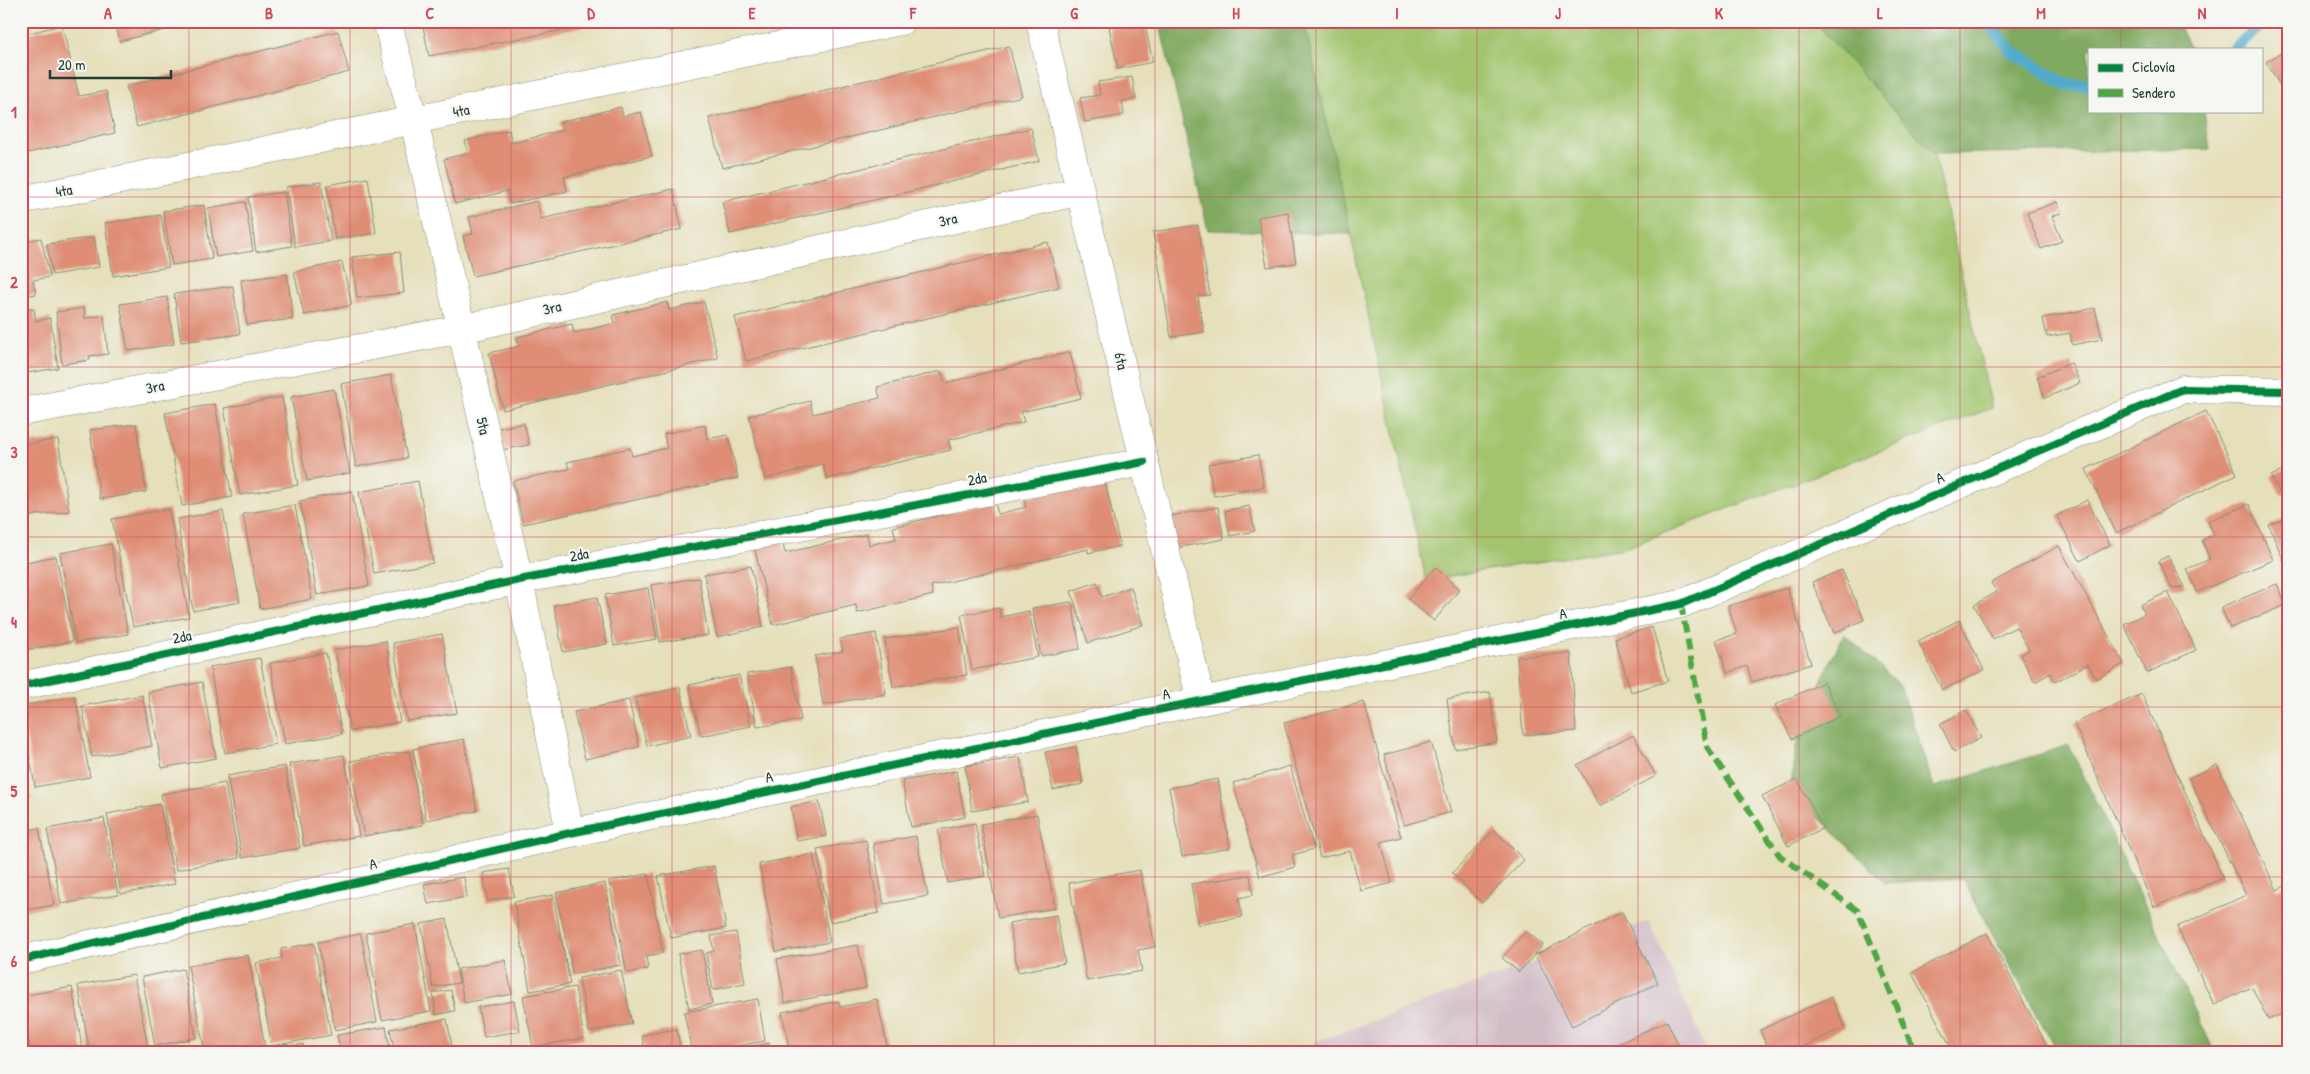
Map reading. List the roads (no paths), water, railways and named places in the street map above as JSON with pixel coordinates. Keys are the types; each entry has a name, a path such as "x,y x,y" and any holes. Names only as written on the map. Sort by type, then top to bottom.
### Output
{"street":[{"name":"5ta","path":"387,21 414,121 519,580 570,833"},
{"name":"4ta","path":"21,200 901,21"},
{"name":"6ta","path":"1040,21 1201,701"},
{"name":"3ra","path":"21,412 461,329 1081,190"},
{"name":"A","path":"21,960 570,833 1201,701 1681,604 2183,389 2289,391"},
{"name":"2da","path":"21,686 519,580 1144,462"}],"waterway":[{"path":"1988,21 2010,50 2066,85 2088,85"},
{"path":"2235,48 2265,21"}]}
